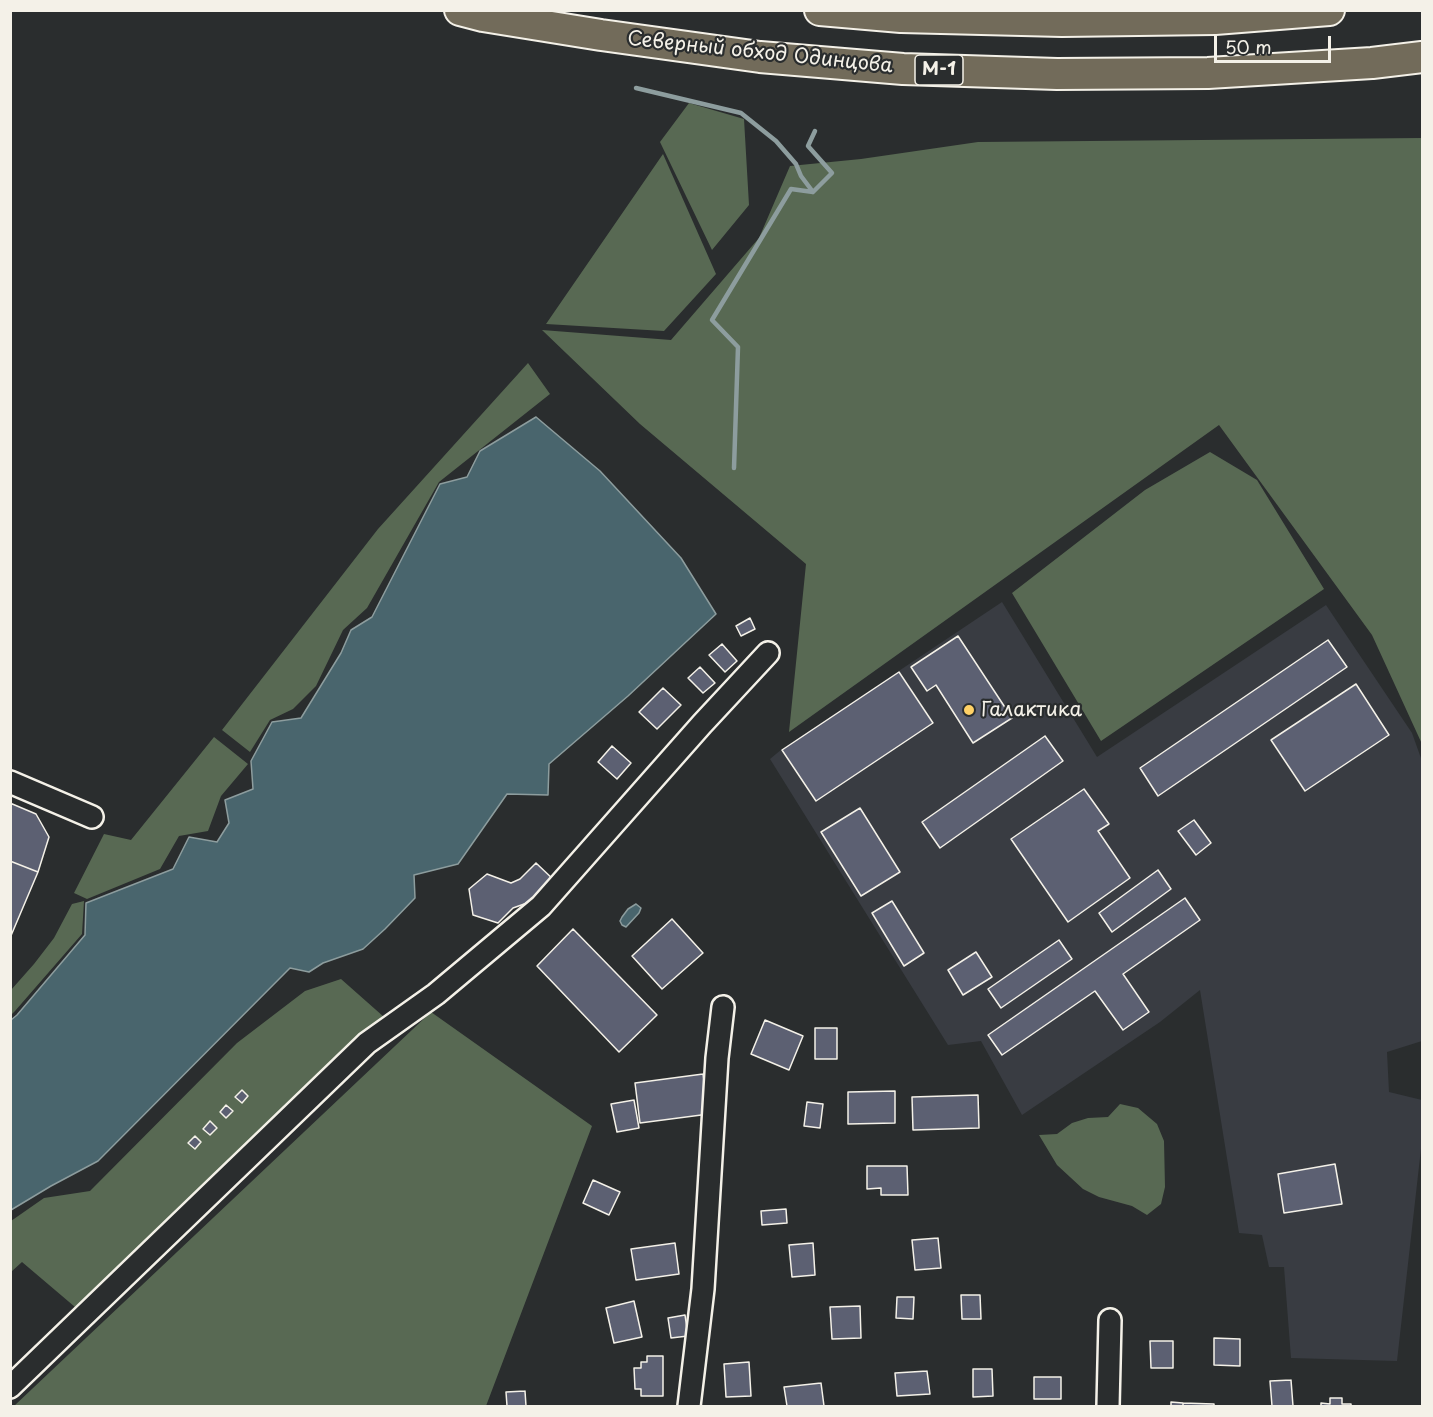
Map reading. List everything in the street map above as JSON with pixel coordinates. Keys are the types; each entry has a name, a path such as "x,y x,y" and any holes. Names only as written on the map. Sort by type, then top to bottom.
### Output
{"highway":[{"name":"Северный обход Одинцова","path":"460,10 483,16 601,35 749,55 903,69 1057,75 1208,73 1372,63 1422,57"},
{"path":"820,10 901,17 1062,21 1215,19 1329,10"}],"street":[{"path":"10,1387 367,1043 436,994 541,906 768,653"},
{"path":"10,782 92,817"},
{"path":"689,1407 704,1288 717,1058 723,1007"},
{"path":"1108,1407 1110,1320"}],"shaded area":[{"path":"1002,602 1097,757 1326,605 1412,733 1422,761 1422,1041 1387,1052 1389,1092 1422,1100 1422,1140 1397,1361 1291,1358 1284,1267 1269,1267 1262,1235 1239,1233 1200,990 1160,1022 1022,1115 981,1041 948,1045 770,759"}],"green space":[{"path":"689,103 744,119 749,205 712,250 660,142"},
{"path":"1422,138 1422,744 1372,635 1219,425 789,732 806,564 640,424 542,330 671,340 759,238 790,166 861,159 978,142"},
{"path":"663,154 716,274 664,331 546,324"},
{"path":"528,363 550,394 439,482 367,608 343,630 316,686 293,709 270,720 250,752 222,730 378,529"},
{"path":"1210,452 1257,480 1324,589 1101,741 1012,593 1145,490"},
{"path":"214,737 248,764 221,796 208,831 179,836 160,869 87,899 74,893 104,834 131,840"},
{"path":"84,901 82,934 11,1015 11,990 54,938 72,904"},
{"path":"341,979 384,1017 75,1307 22,1262 11,1272 11,1221 44,1198 90,1191 237,1043 305,991"},
{"path":"431,1012 592,1126 486,1406 14,1406"},
{"path":"1120,1104 1138,1108 1157,1124 1164,1141 1165,1187 1161,1204 1147,1215 1132,1206 1099,1197 1083,1189 1057,1165 1039,1135 1057,1134 1072,1123 1088,1118 1108,1117"}],"water":[{"path":"536,417 600,471 681,558 716,614 628,696 549,764 548,795 507,794 458,864 414,875 415,898 363,949 323,963 309,972 290,968 98,1161 11,1210 11,1020 85,935 86,903 173,869 189,837 217,842 229,823 225,800 253,789 251,761 272,722 301,718 341,653 351,630 372,617 440,484 467,477 480,451"},
{"path":"636,904 641,908 639,913 626,927 622,925 620,921 622,917"}],"building":[{"path":"750,618 755,629 741,636 736,626"},
{"path":"958,636 1012,718 973,743 936,685 927,691 911,667"},
{"path":"1328,640 1347,667 1158,796 1140,768"},
{"path":"722,644 737,661 725,672 709,655"},
{"path":"700,667 715,683 703,693 688,678"},
{"path":"899,672 933,723 816,801 782,750"},
{"path":"1356,684 1389,735 1305,791 1271,740"},
{"path":"663,688 681,705 657,729 639,712"},
{"path":"1045,736 1063,761 940,848 922,822"},
{"path":"612,746 631,763 617,779 598,762"},
{"path":"1084,789 1109,824 1098,831 1130,878 1068,922 1011,839"},
{"path":"10,803 36,814 49,837 38,872 10,861"},
{"path":"860,808 900,872 861,896 821,832"},
{"path":"1194,820 1211,843 1196,855 1178,831"},
{"path":"10,861 38,872 10,938"},
{"path":"536,863 555,881 527,903 513,908 498,923 473,915 469,889 487,874 511,883 520,879"},
{"path":"1158,870 1171,889 1112,932 1099,913"},
{"path":"1185,898 1200,920 1123,974 1149,1012 1123,1030 1095,991 1002,1055 988,1035"},
{"path":"892,901 924,953 904,966 872,913"},
{"path":"672,919 703,953 662,989 632,956"},
{"path":"573,929 657,1015 619,1052 537,966"},
{"path":"1059,940 1072,959 1001,1008 988,989"},
{"path":"976,952 992,977 963,995 948,970"},
{"path":"765,1020 803,1036 789,1070 751,1054"},
{"path":"815,1028 837,1028 837,1059 815,1059"},
{"path":"703,1074 709,1114 640,1123 635,1083"},
{"path":"242,1090 248,1096 242,1103 235,1097"},
{"path":"895,1091 895,1123 848,1124 848,1092"},
{"path":"978,1095 979,1128 913,1130 912,1097"},
{"path":"634,1100 639,1128 617,1132 611,1104"},
{"path":"807,1102 823,1104 820,1128 804,1126"},
{"path":"226,1105 233,1111 226,1118 220,1112"},
{"path":"210,1121 217,1128 210,1135 203,1129"},
{"path":"195,1136 201,1142 195,1149 188,1143"},
{"path":"1335,1164 1342,1204 1284,1213 1278,1174"},
{"path":"867,1166 907,1166 908,1195 881,1195 881,1188 867,1189"},
{"path":"593,1180 620,1192 609,1215 583,1203"},
{"path":"786,1209 787,1223 762,1225 761,1211"},
{"path":"938,1238 941,1268 915,1270 912,1240"},
{"path":"675,1243 679,1274 636,1280 631,1249"},
{"path":"813,1243 815,1275 792,1277 789,1245"},
{"path":"961,1295 980,1295 981,1319 962,1319"},
{"path":"897,1297 914,1297 913,1319 896,1318"},
{"path":"634,1301 642,1337 614,1343 606,1308"},
{"path":"860,1306 861,1338 832,1339 830,1307"},
{"path":"685,1315 688,1336 671,1338 668,1318"},
{"path":"1214,1338 1240,1339 1240,1366 1214,1365"},
{"path":"1150,1341 1173,1341 1173,1368 1151,1368"},
{"path":"647,1356 663,1356 663,1396 641,1396 641,1389 635,1389 634,1368 641,1368 641,1362 647,1362"},
{"path":"749,1362 751,1396 726,1397 724,1364"},
{"path":"973,1369 992,1369 993,1396 973,1397"},
{"path":"927,1371 930,1394 897,1396 895,1373"},
{"path":"1034,1377 1061,1377 1061,1399 1034,1399"},
{"path":"1291,1380 1293,1406 1272,1406 1270,1381"},
{"path":"821,1383 824,1406 787,1406 784,1387"},
{"path":"525,1391 526,1406 507,1406 506,1392"},
{"path":"1330,1398 1342,1398 1342,1404 1351,1404 1351,1406 1321,1406 1321,1403 1330,1404"},
{"path":"1171,1402 1183,1403 1183,1406 1171,1406"},
{"path":"1183,1403 1214,1404 1214,1406 1183,1406"}],"waterway":[{"path":"636,88 741,113 776,141 796,164 801,176 813,192"},
{"path":"734,468 738,347 712,320 791,189 813,192 832,173 808,146 815,131"}],"place":[{"name":"Галактика","path":"969,710"}]}
